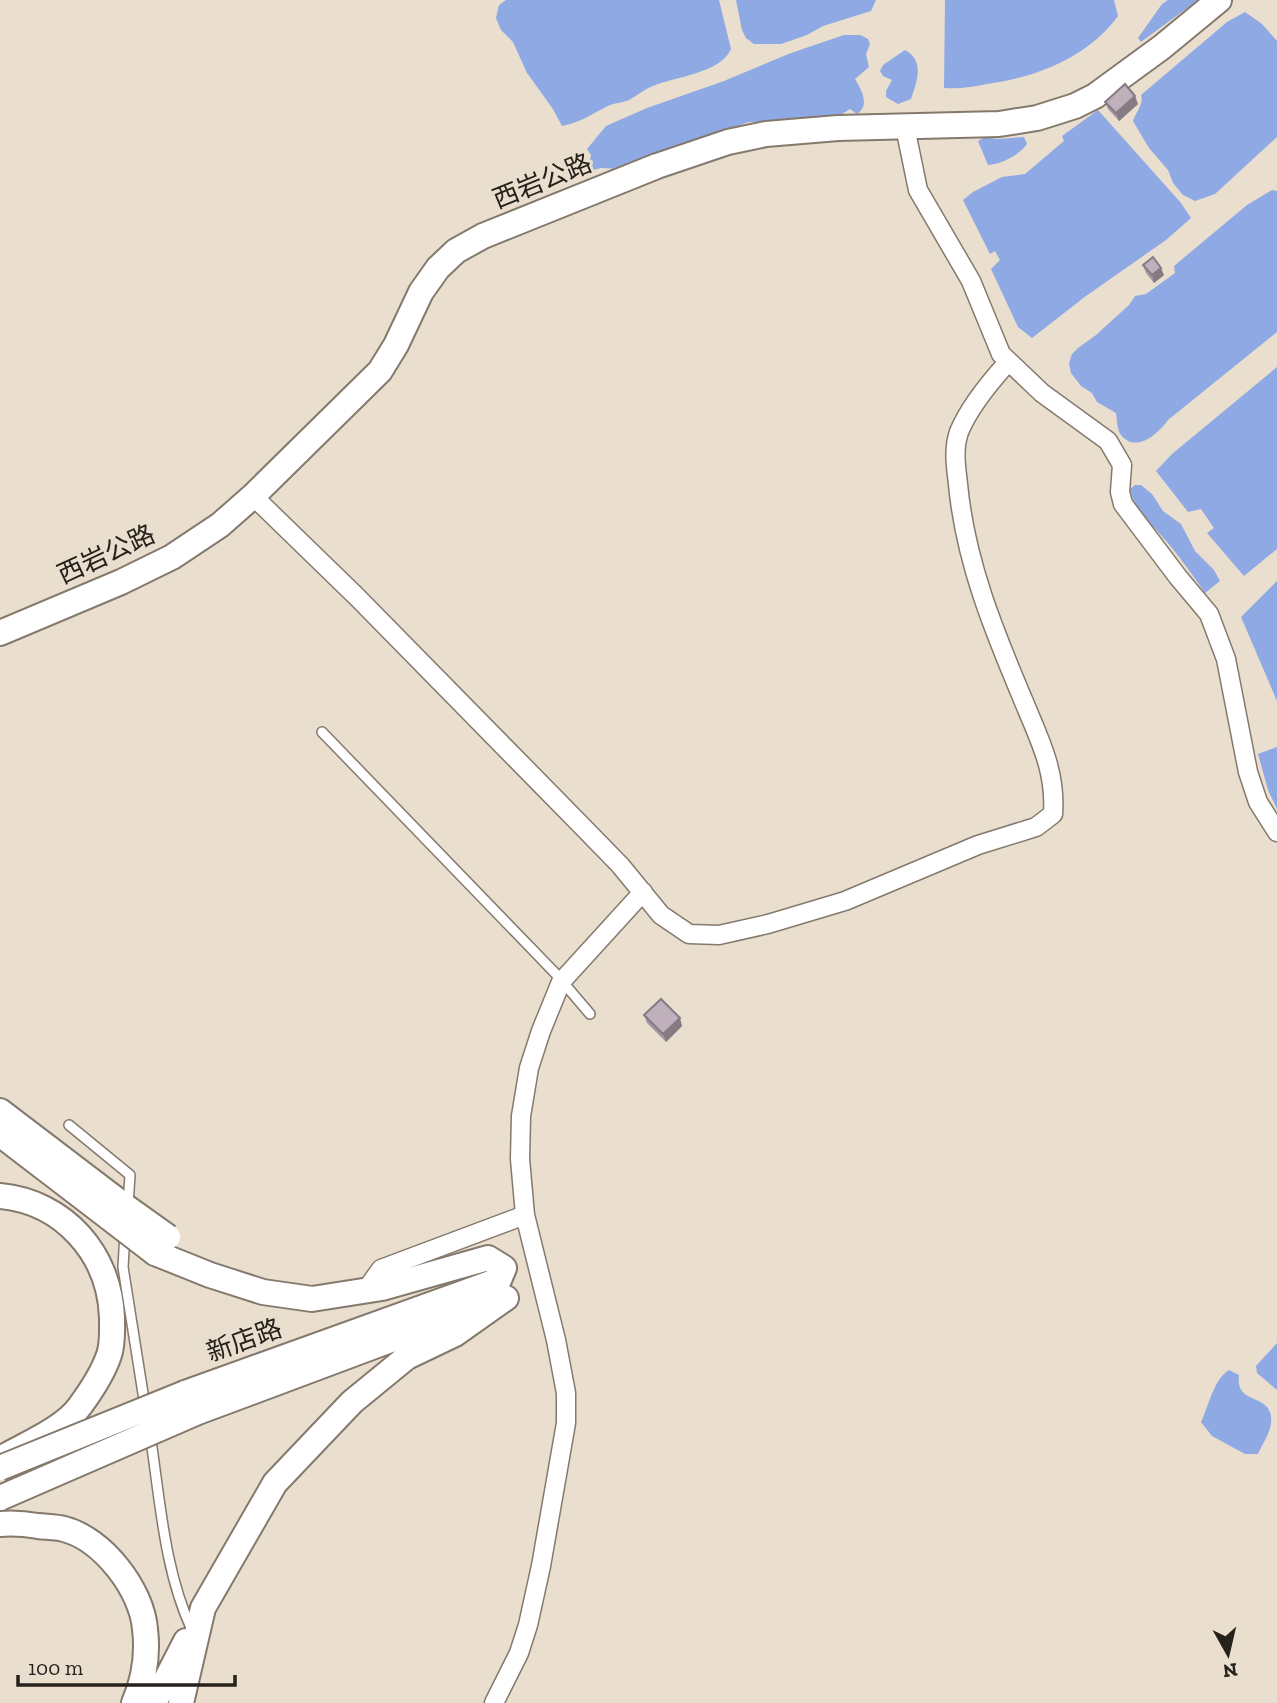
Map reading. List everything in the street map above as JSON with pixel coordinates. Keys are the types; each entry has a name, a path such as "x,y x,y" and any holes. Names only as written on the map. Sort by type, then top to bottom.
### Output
{"main road":[{"name":"西岩公路","path":"0,634 172,557 220,525 380,371 396,345 421,292 438,268 456,251 484,236 657,166 728,142 778,133 999,124 1037,118 1075,106 1096,96 1219,0"},
{"path":"0,1111 121,1215"},
{"path":"0,1134 210,1275 263,1292 312,1299 382,1288 488,1258 504,1268"},
{"path":"0,1196 45,1207 79,1234 97,1256 111,1304 110,1353 96,1382 78,1409 50,1431 0,1458"},
{"name":"新店路","path":"0,1498 192,1403 499,1280 504,1268"},
{"path":"154,1703 275,1483 352,1402 407,1357 454,1334 506,1298"},
{"name":"新店路","path":"0,1468 506,1298"},
{"path":"0,1524 66,1529 92,1542 116,1564 143,1615 145,1628 145,1666 134,1703"},
{"path":"181,1703 198,1619"}],"street":[{"path":"905,127 918,190 971,281 990,323 1000,354 1042,393 1108,441 1122,466 1120,492 1123,504 1209,614 1226,659 1248,772 1258,802 1277,832"},
{"path":"253,496 375,615 579,822 661,915 689,934 719,935 768,924 845,901 978,845 1036,827 1053,814 1055,790 1047,759 993,628 961,522 955,449 960,431 971,411 1008,362"},
{"path":"494,1703 519,1653 528,1625 566,1423 566,1393 556,1340 525,1215 520,1159 521,1116 529,1068 561,982 643,892"},
{"path":"366,1290 380,1269 525,1215"},
{"path":"504,1268 513,1286 506,1298"}],"lane":[{"path":"322,732 590,1014"},
{"path":"69,1125 130,1175 122,1267 146,1414"},
{"path":"149,1427 180,1605 198,1619"}],"water":[{"path":"506,0 719,0 731,49 718,64 653,86 629,100 610,105 562,126 527,73 513,42 501,30 496,18 499,5"},
{"path":"736,0 876,0 871,11 823,26 807,35 781,44 754,44 746,38 742,30"},
{"path":"945,0 1114,0 1118,16 1106,31 1060,63 1006,81 944,88"},
{"path":"1168,0 1198,0 1141,42 1138,38 1162,4"},
{"path":"1245,12 1262,24 1277,41 1277,137 1215,194 1195,201 1183,195 1173,183 1168,170 1149,148 1133,121 1141,105 1141,95 1227,22"},
{"path":"844,35 860,35 868,39 870,44 866,54 869,67 855,79 864,102 857,114 850,109 834,119 749,122 679,145 621,169 593,170 589,165 591,155 587,149 606,126 647,108"},
{"path":"905,50 915,60 918,72 911,99 898,104 886,97 892,80 883,76 880,71 883,65"},
{"path":"1098,110 1181,203 1191,218 1166,240 1032,338 1018,327 991,269 1000,260 995,251 990,254 963,200 1002,177 1025,174 1064,141 1062,136"},
{"path":"985,137 1024,137 1027,144 1010,158 988,165 978,141"},
{"path":"1272,190 1277,191 1277,332 1147,440 1133,443 1127,440 1121,435 1116,413 1097,402 1092,393 1081,386 1071,373 1069,363 1072,354 1129,305 1135,296 1146,294 1175,273 1174,266 1247,205"},
{"path":"1277,367 1277,549 1244,576 1207,533 1214,528 1201,509 1188,512 1156,471 1172,454"},
{"path":"1141,485 1152,494 1163,511 1181,524 1195,551 1214,570 1220,581 1205,593 1137,506 1130,489"},
{"path":"1277,581 1277,701 1241,617"},
{"path":"1277,747 1277,809 1268,790 1258,754"},
{"path":"1277,1343 1277,1390 1257,1373 1256,1366"},
{"path":"1229,1370 1239,1375 1242,1391 1264,1404 1271,1416 1269,1431 1258,1454 1245,1454 1212,1436 1201,1422 1215,1387"}],"building":[{"path":"1125,84 1135,96 1116,113 1105,102"},
{"path":"1153,257 1161,268 1152,275 1143,265"},
{"path":"661,999 680,1018 663,1034 644,1015"}]}
